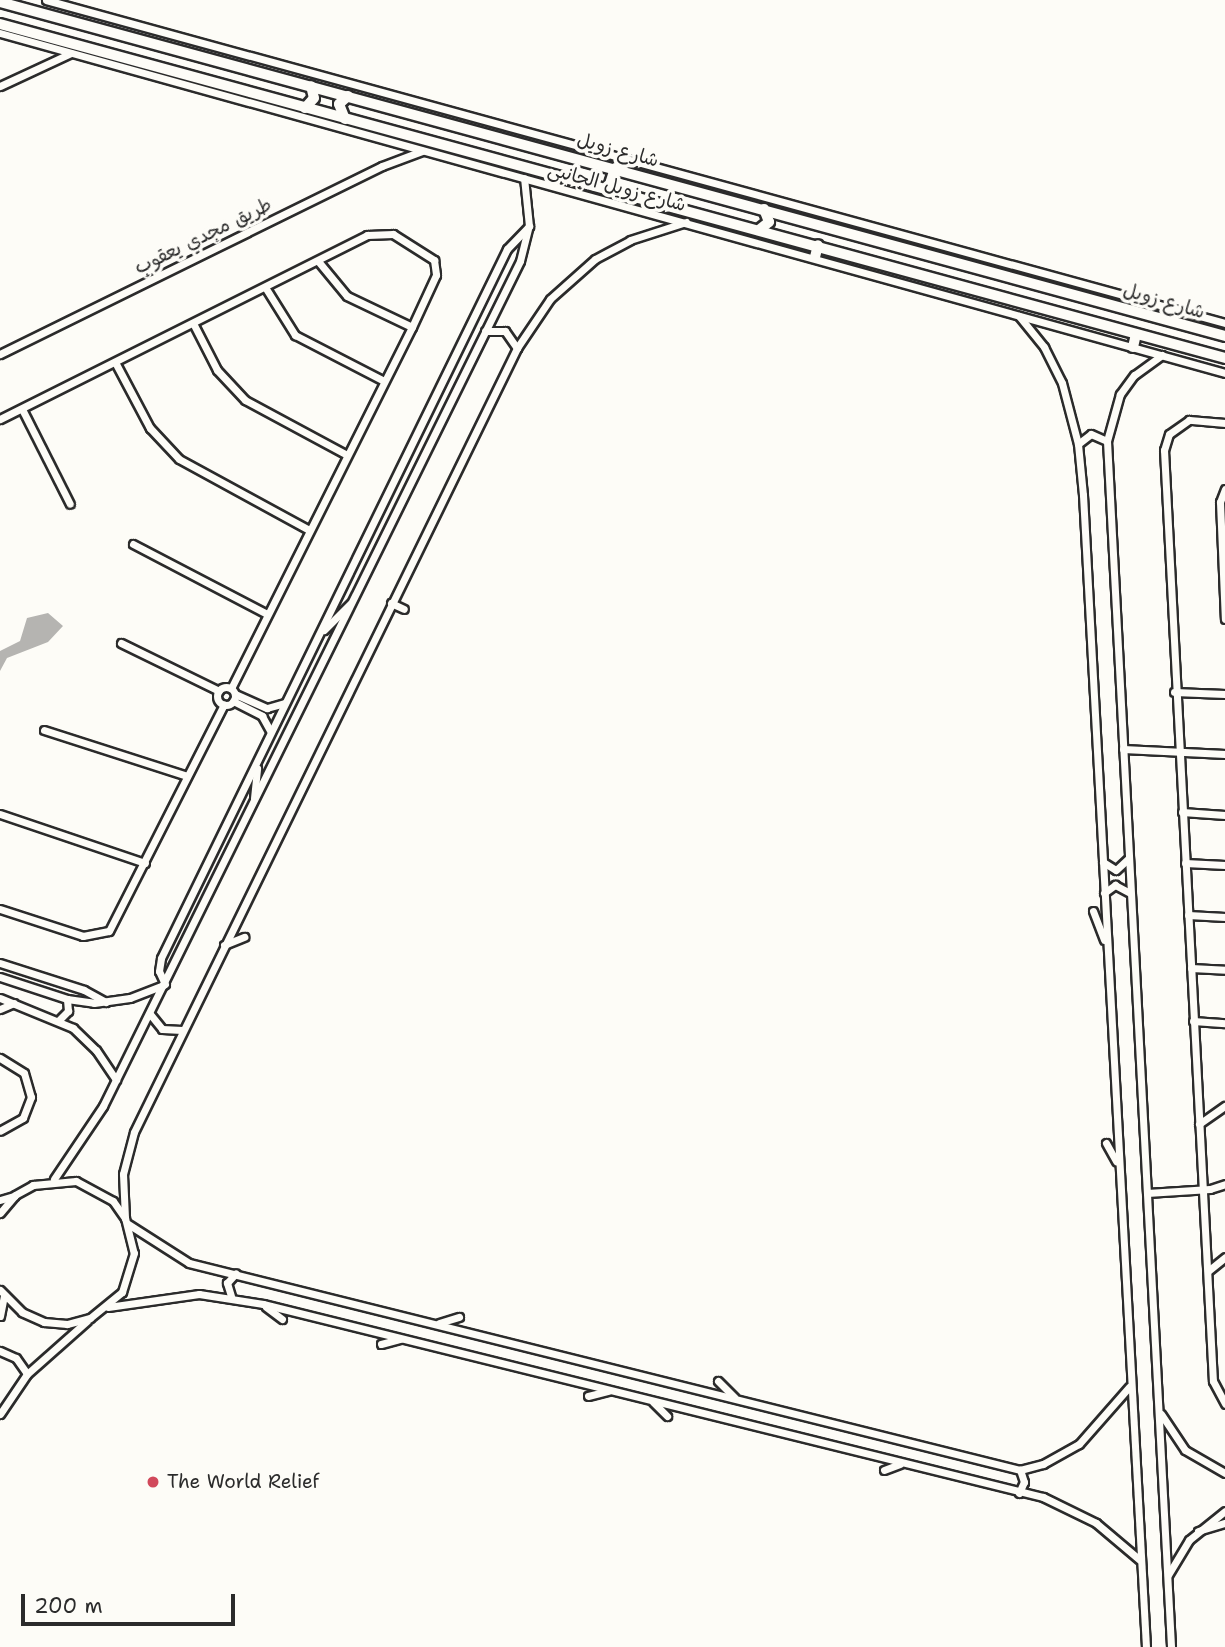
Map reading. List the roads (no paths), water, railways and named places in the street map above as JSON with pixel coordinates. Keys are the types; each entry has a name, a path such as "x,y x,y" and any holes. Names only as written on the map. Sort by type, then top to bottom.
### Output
{"main road":[{"name":"شارع زويل","path":"0,2 1225,336"},
{"name":"شارع زويل","path":"0,24 140,69 305,108 480,161 608,190 800,240 1225,358"},
{"path":"150,43 153,30"},
{"path":"305,108 314,98 311,86"},
{"path":"345,119 338,108 348,96"},
{"path":"608,190 614,168"},
{"path":"759,230 769,222 764,209"},
{"path":"710,230 714,218"},
{"path":"800,240 794,229 802,219"},
{"path":"815,257 818,245"},
{"path":"1133,347 1136,334"}],"street":[{"name":"شارع زويل الجانبى","path":"46,0 1225,323"},
{"name":"شارع زويل الجانبى","path":"0,33 140,69 423,151 480,161 524,178 1225,373"},
{"path":"0,86 71,52"},
{"name":"طريق مجدي يعقوب","path":"0,354 382,166 423,151"},
{"path":"0,1200 54,1179 88,1133 150,1014 520,261 529,226 524,178"},
{"path":"108,1307 130,1273 134,1253 127,1221 127,1153 182,1030 517,348 550,299 587,265 631,240 688,222"},
{"path":"165,984 159,971 161,958 507,249 529,226"},
{"path":"0,419 376,232 393,234 427,253 434,260 436,275 412,327 267,614 233,694 224,704 187,776 115,926 102,935 83,936 0,909"},
{"path":"318,261 347,296 412,327"},
{"path":"265,287 295,335 384,381"},
{"path":"1019,316 1044,347 1062,383 1077,444 1146,1647"},
{"path":"193,323 217,370 245,400 347,455"},
{"path":"485,331 505,331 517,348"},
{"path":"1162,355 1134,375 1120,394 1107,442 1171,1647"},
{"path":"115,362 150,428 179,458 309,530"},
{"path":"22,409 70,504"},
{"path":"1225,423 1189,420 1175,428 1164,450 1174,692 1213,1381 1225,1404"},
{"path":"1077,444 1091,434 1107,442"},
{"path":"1225,489 1220,502 1225,619"},
{"path":"134,544 267,614"},
{"path":"317,638 353,602"},
{"path":"391,603 404,609"},
{"path":"121,643 219,691 267,708 287,700"},
{"path":"219,691 224,704"},
{"path":"1174,692 1225,695"},
{"path":"233,694 262,716 271,732"},
{"path":"1083,720 1094,721"},
{"path":"44,730 187,776"},
{"path":"1123,749 1225,754"},
{"path":"254,800 261,754"},
{"path":"1182,812 1225,815"},
{"path":"0,814 145,863"},
{"path":"1102,861 1116,870 1129,858"},
{"path":"1185,863 1225,865"},
{"path":"1104,894 1115,886 1130,893"},
{"path":"1093,911 1107,947"},
{"path":"1188,915 1225,917"},
{"path":"224,945 244,937"},
{"path":"0,963 92,993 107,1002"},
{"path":"1191,968 1225,970"},
{"path":"0,977 67,999 107,1002 165,984"},
{"path":"0,998 59,1020 85,1038 116,1080"},
{"path":"59,1020 68,1012 67,999"},
{"path":"0,1009 13,1003"},
{"path":"150,1014 162,1029 182,1030"},
{"path":"1194,1021 1225,1023"},
{"path":"0,1058 24,1073 31,1097 23,1118 0,1132"},
{"path":"1199,1124 1225,1107"},
{"path":"1106,1143 1118,1164"},
{"path":"54,1179 96,1188 127,1221 181,1260 1020,1470 1043,1464 1079,1444 1130,1386"},
{"path":"1147,1193 1203,1190 1225,1184"},
{"path":"0,1213 15,1195"},
{"path":"1208,1272 1225,1257"},
{"path":"231,1296 227,1283 236,1273"},
{"path":"2,1293 22,1312 44,1322 67,1324 90,1318"},
{"path":"0,1316 2,1293"},
{"path":"0,1414 27,1374 90,1318 108,1307 183,1295 231,1296 1019,1493 1080,1513 1140,1560"},
{"path":"263,1304 282,1319"},
{"path":"437,1323 459,1317"},
{"path":"381,1344 402,1338"},
{"path":"0,1351 16,1358 27,1374"},
{"path":"718,1381 734,1398"},
{"path":"588,1396 610,1390"},
{"path":"652,1401 667,1416"},
{"path":"1158,1406 1178,1442 1215,1469 1225,1473"},
{"path":"884,1470 901,1463"},
{"path":"1215,1469 1225,1465"},
{"path":"1019,1493 1024,1482 1020,1470"},
{"path":"1167,1579 1197,1531 1225,1511"},
{"path":"1197,1531 1225,1523"}],"place":[{"name":"The World Relief","path":"153,1482"}]}
